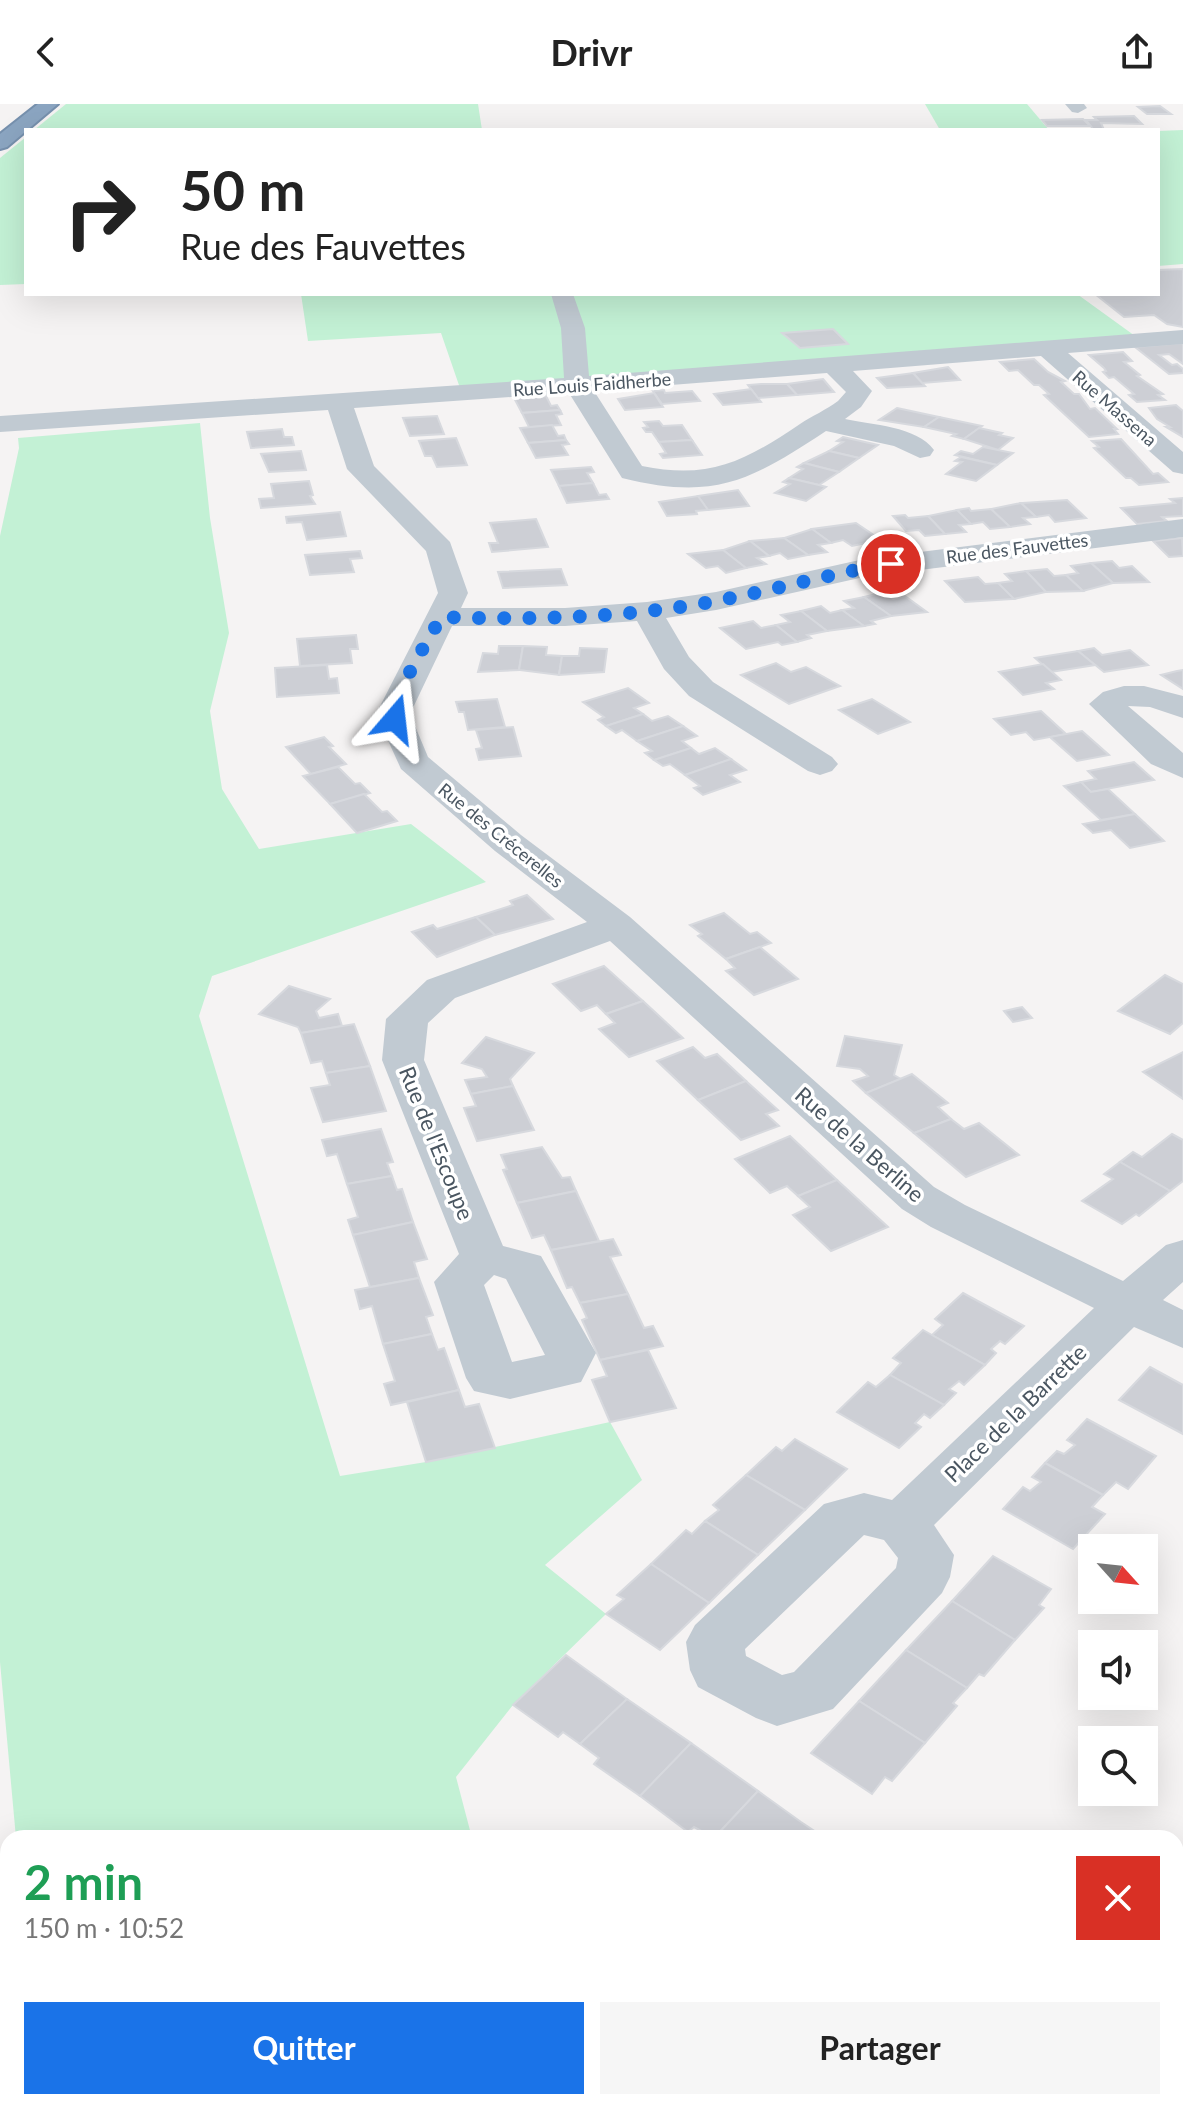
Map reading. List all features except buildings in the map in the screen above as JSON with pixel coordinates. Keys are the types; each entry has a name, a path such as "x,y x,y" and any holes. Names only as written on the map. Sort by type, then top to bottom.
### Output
{"highway":[{"path":"0,123 23,104"},
{"path":"0,143 49,104"}],"street":[{"path":"563,296 573,328 577,385 632,472 657,479 722,476 749,468 822,422 855,400 859,391 833,365"},
{"name":"Rue Louis Faidherbe","path":"0,424 577,385 1183,337"},
{"name":"Rue Massena","path":"1048,349 1183,466"},
{"name":"Rue des Crécerelles","path":"339,402 361,469 440,548 453,593 393,714 413,762 497,834 616,925"},
{"path":"822,422 903,440 920,450"},
{"name":"Rue des Fauvettes","path":"441,617 565,617 647,611 716,601 877,566 1183,528"},
{"path":"647,611 675,662 701,689 820,764"},
{"path":"1183,708 1153,696 1111,700 1106,704 1163,757 1183,767"},
{"name":"Rue de l'Escoupe","path":"484,1257 403,1060 407,1019 441,989 616,925"},
{"name":"Rue de la Berline","path":"616,925 918,1198 948,1216 1183,1331"},
{"name":"Place de la Barrette","path":"902,1523 1129,1303 1183,1256"}],"green space":[{"path":"66,104 478,104 482,128 36,128"},
{"path":"925,104 1027,104 1047,128 939,128"},
{"path":"1183,130 1183,264 1160,266 1160,131"},
{"path":"24,139 24,284 0,285 0,158"},
{"path":"301,296 1080,296 1142,341 461,391 441,333 308,341"},
{"path":"200,423 210,518 229,633 210,711 222,789 259,849 411,824 486,882 212,976 199,1016 340,1476 426,1462 610,1422 642,1480 545,1565 606,1614 513,1705 456,1777 470,1830 15,1830 0,1662 0,536 19,448 18,438"}],"route":[{"path":"395,719 393,714 401,693 441,617 565,617 647,611 716,601 891,564"}]}
